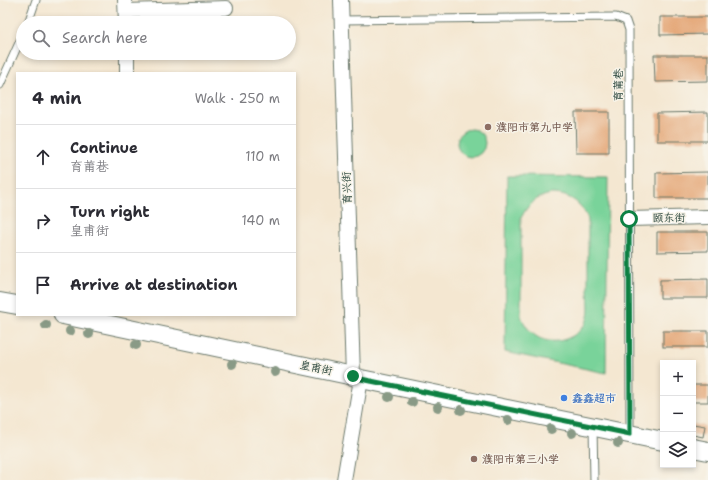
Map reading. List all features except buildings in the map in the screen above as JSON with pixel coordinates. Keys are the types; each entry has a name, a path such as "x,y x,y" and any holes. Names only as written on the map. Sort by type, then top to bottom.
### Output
{"street":[{"name":"育兴街","path":"341,0 357,378 344,480"},
{"path":"126,11 226,8"},
{"path":"127,60 127,72"},
{"name":"颐东街","path":"629,219 708,217"},
{"path":"0,302 16,305"},
{"name":"皇甫街","path":"72,316 100,319 357,378 660,440"},
{"path":"696,449 708,451"}],"lane":[{"path":"30,16 36,0"},
{"name":"育莆巷","path":"342,20 616,17 626,20 629,30 630,434"},
{"path":"0,85 16,50"},
{"path":"593,427 594,480"}],"green space":[{"path":"471,129 481,133 485,143 481,153 471,157 461,153 457,143 461,133"},
{"path":"507,176 608,177 606,373 505,352","holes":["551,194 557,194 574,200 582,208 588,219 589,311 586,323 573,336 567,339 549,341 535,336 528,329 521,316 521,218 530,205 537,199"]}],"place":[{"name":"濮阳市第九中学","path":"488,127"},
{"name":"鑫鑫超市","path":"564,398"},
{"name":"濮阳市第三小学","path":"474,459"}],"route":[{"path":"353,376 361,379 630,434 629,219"}]}
